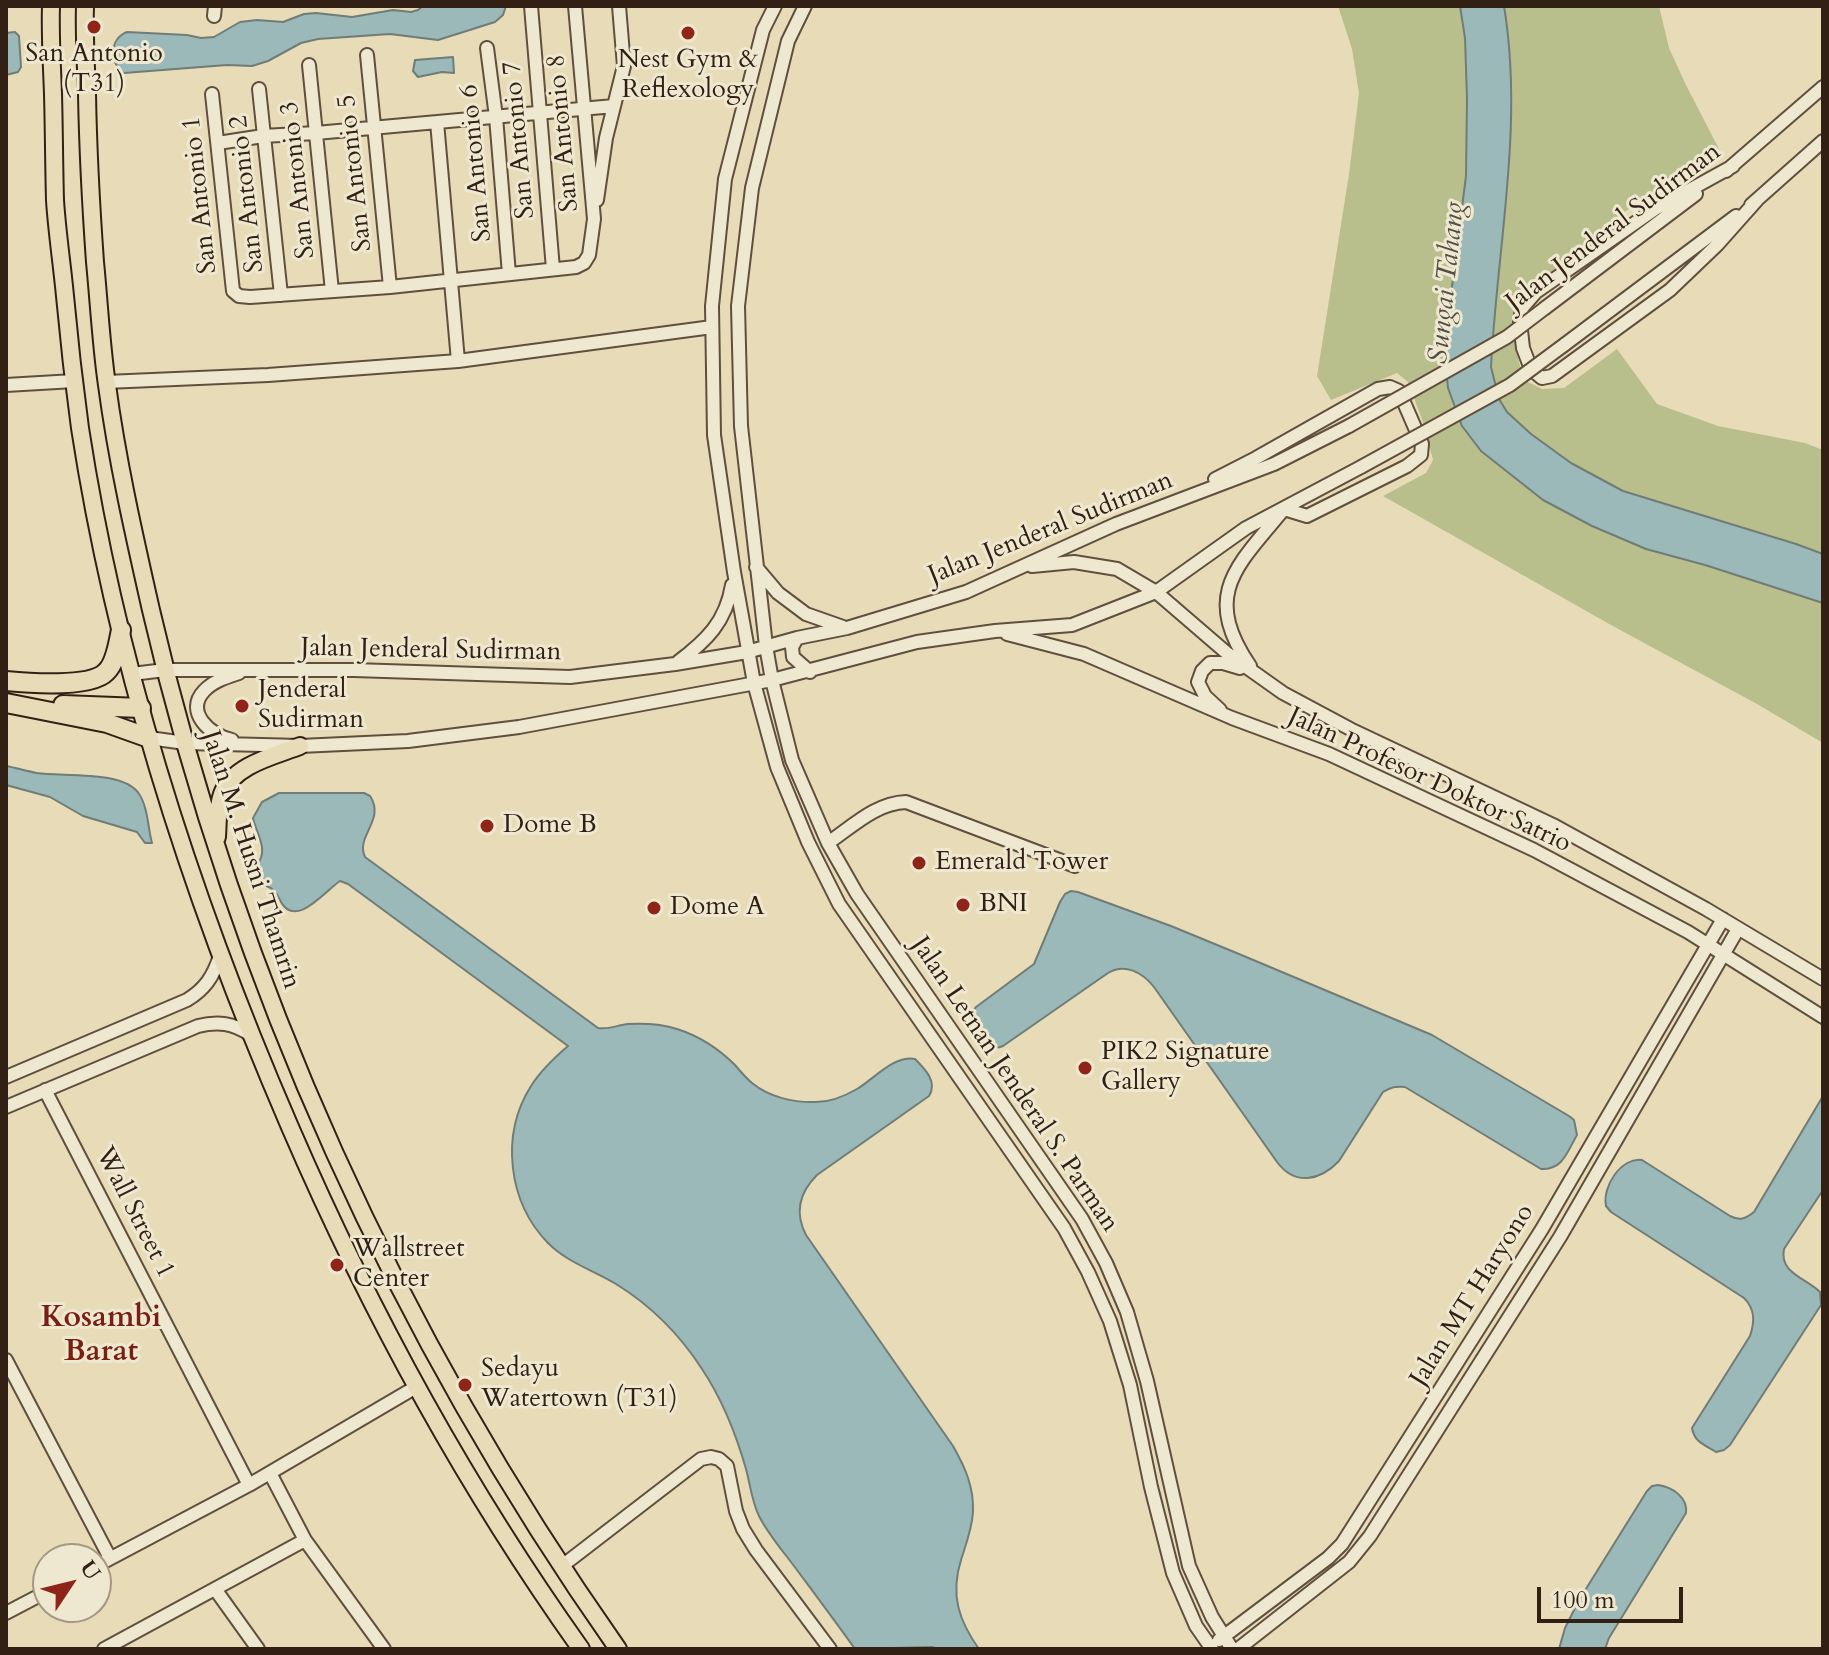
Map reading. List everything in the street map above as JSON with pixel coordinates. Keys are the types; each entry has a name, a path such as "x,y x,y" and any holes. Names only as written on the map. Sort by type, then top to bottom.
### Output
{"highway":[{"path":"6,681 50,683 98,679 111,667 121,630"},
{"path":"6,703 141,708"},
{"path":"6,703 107,723 149,738"}],"main road":[{"path":"51,6 55,202 74,381 89,479 132,674 181,845 251,1035 341,1241 416,1387 480,1497 581,1649"},
{"name":"Jalan M. Husni Thamrin","path":"85,6 90,196 106,382 126,495 165,670 217,849 251,949 294,1058 377,1243 425,1338 482,1439 618,1649"},
{"path":"217,849 219,806 228,783 246,768 300,746"}],"street":[{"name":"San Antonio 7","path":"531,6 553,269"},
{"name":"San Antonio 8","path":"553,269 576,267 584,263 589,255 594,219 575,6"},
{"path":"594,219 606,138 624,66 619,6"},
{"name":"Jalan Letnan Jenderal S. Parman","path":"775,6 763,30 725,179 712,306 714,435 754,683 777,767 808,842 839,904 1064,1228 1088,1272 1110,1321 1130,1385 1173,1573 1196,1626 1210,1648"},
{"name":"Jalan Letnan Jenderal S. Parman","path":"805,6 788,41 752,188 738,306 741,426 756,567 772,680 792,760 828,843 857,894 1082,1219 1106,1263 1127,1312 1147,1381 1189,1566 1212,1617 1235,1649"},
{"name":"San Antonio 6","path":"487,48 509,274"},
{"name":"San Antonio 5","path":"367,55 390,287"},
{"name":"San Antonio 3","path":"309,65 332,291"},
{"name":"Jalan Jenderal Sudirman","path":"132,674 165,670 354,670 570,677 747,652 847,628 966,592 1116,524 1274,464 1349,426 1507,337 1733,166 1823,87"},
{"name":"San Antonio 2","path":"259,89 281,295"},
{"name":"San Antonio 1","path":"212,94 233,291 239,296 281,295"},
{"path":"218,143 263,136 614,106"},
{"path":"437,122 458,361"},
{"path":"149,738 185,743 300,746 408,741 519,727 772,680 917,642 995,631 1072,625 1156,592 1246,528 1510,385 1757,200 1823,141"},
{"path":"1733,166 1655,209 1536,292 1522,308 1520,322 1523,348 1531,369 1542,378 1552,376 1670,290 1717,245 1757,200"},
{"path":"281,295 390,287 553,269"},
{"path":"106,382 268,375 458,361 712,327"},
{"path":"6,385 74,381"},
{"path":"1153,510 1256,458 1378,389 1390,387 1399,391 1422,444 1421,455 1407,466 1307,516 1284,509"},
{"path":"1254,672 1237,647 1225,604 1239,564 1284,509"},
{"name":"Jalan Profesor Doktor Satrio","path":"1021,567 1074,562 1117,569 1156,592 1228,654 1283,693 1354,731 1555,826 1723,919 1823,979"},
{"path":"756,567 778,593 806,614 847,628"},
{"path":"675,664 698,647 718,626 730,598 734,572"},
{"name":"Jalan Profesor Doktor Satrio","path":"995,631 1084,654 1232,718 1329,754 1534,850 1688,932 1823,1017"},
{"path":"797,638 792,647 793,657 810,672"},
{"path":"1232,718 1205,696 1198,682 1202,671 1210,663 1223,663 1254,672"},
{"path":"251,670 210,686 200,697 197,710 205,725 223,739 259,745"},
{"path":"828,843 878,808 906,802 1075,866"},
{"name":"Jalan MT Haryono","path":"1210,1648 1342,1544 1542,1229 1723,919"},
{"name":"Jalan MT Haryono","path":"1235,1649 1349,1562 1370,1536 1560,1237 1738,929"},
{"path":"6,1077 187,1000 208,983 220,956"},
{"path":"6,1107 198,1026 209,1023 232,1025 251,1035"},
{"name":"Wall Street 1","path":"45,1090 249,1485"},
{"path":"6,1360 102,1543"},
{"path":"112,1557 249,1485 416,1387"},
{"path":"562,1566 701,1459 719,1459 727,1466 743,1529 830,1649"},
{"path":"270,1473 305,1540 384,1649"},
{"path":"104,1649 124,1644 305,1540"},
{"path":"215,1589 258,1649"},
{"path":"6,1613 32,1599"}],"green space":[{"path":"1338,6 1659,6 1669,48 1719,149 1614,219 1522,298 1514,328 1518,359 1524,380 1542,389 1564,388 1617,349 1657,404 1718,426 1805,443 1823,450 1823,743 1383,496 1426,473 1433,460 1408,382 1397,373 1331,400 1317,376 1359,93 1352,49"}],"water":[{"path":"423,6 506,6 503,15 495,22 438,40 390,34 318,39 301,43 252,66 124,73 116,63 113,51 117,40 127,32 214,37 240,22 283,22 316,13 352,17 393,10 411,12"},
{"path":"1460,6 1504,6 1509,51 1510,141 1491,367 1499,399 1507,412 1531,434 1571,463 1623,491 1823,554 1823,603 1646,549 1592,526 1543,500 1481,451 1462,426 1448,388 1444,350 1466,176 1465,38"},
{"path":"15,32 19,36 21,67 18,72 6,75 6,33"},
{"path":"453,57 454,73 418,77 413,71 415,60"},
{"path":"6,766 37,773 107,778 131,786 144,805 152,843 145,843 137,832 83,816 50,797 6,785"},
{"path":"279,793 364,793 370,796 375,813 364,842 365,857 598,1028 647,1024 685,1032 722,1054 759,1088 782,1098 799,1101 821,1102 842,1096 899,1061 915,1059 923,1067 931,1081 929,1096 817,1175 803,1195 800,1218 806,1235 953,1446 965,1470 973,1512 956,1585 958,1607 979,1649 855,1649 763,1523 728,1417 693,1356 641,1301 572,1261 548,1243 524,1208 513,1168 515,1125 531,1086 548,1064 568,1046 348,884 340,881 303,910 287,909 274,891 263,885 257,865 262,848 253,818 262,802"},
{"path":"1071,891 1171,926 1432,1035 1569,1116 1574,1120 1577,1135 1559,1163 1541,1169 1405,1087 1396,1087 1383,1092 1332,1168 1316,1176 1300,1178 1284,1170 1277,1162 1154,987 1139,973 1127,969 1108,973 1003,1046 988,1046 976,1036 972,1014 976,1007 1034,964 1060,902"},
{"path":"1823,1096 1823,1190 1784,1249 1786,1264 1820,1292 1821,1305 1730,1445 1716,1452 1698,1440 1692,1428 1750,1336 1753,1320 1750,1306 1744,1298 1611,1212 1606,1206 1607,1190 1620,1168 1634,1160 1642,1160 1730,1216 1745,1218 1754,1212"},
{"path":"1658,1485 1678,1494 1685,1503 1686,1513 1605,1649 1559,1649 1579,1600 1647,1491"}],"place":[{"name":"San Antonio (T31)","path":"94,27"},
{"name":"Nest Gym & Reflexology","path":"688,33"},
{"name":"Jenderal Sudirman","path":"242,706"},
{"name":"Dome B","path":"487,826"},
{"name":"Emerald Tower","path":"919,863"},
{"name":"BNI","path":"963,905"},
{"name":"Dome A","path":"654,908"},
{"name":"PIK2 Signature Gallery","path":"1085,1068"},
{"name":"Wallstreet Center","path":"337,1265"},
{"name":"Sedayu Watertown (T31)","path":"465,1385"}],"district":[{"name":"Kosambi Barat","path":"101,1336"}],"water label":[{"name":"Sungai Tahang","path":"1448,283"}]}
